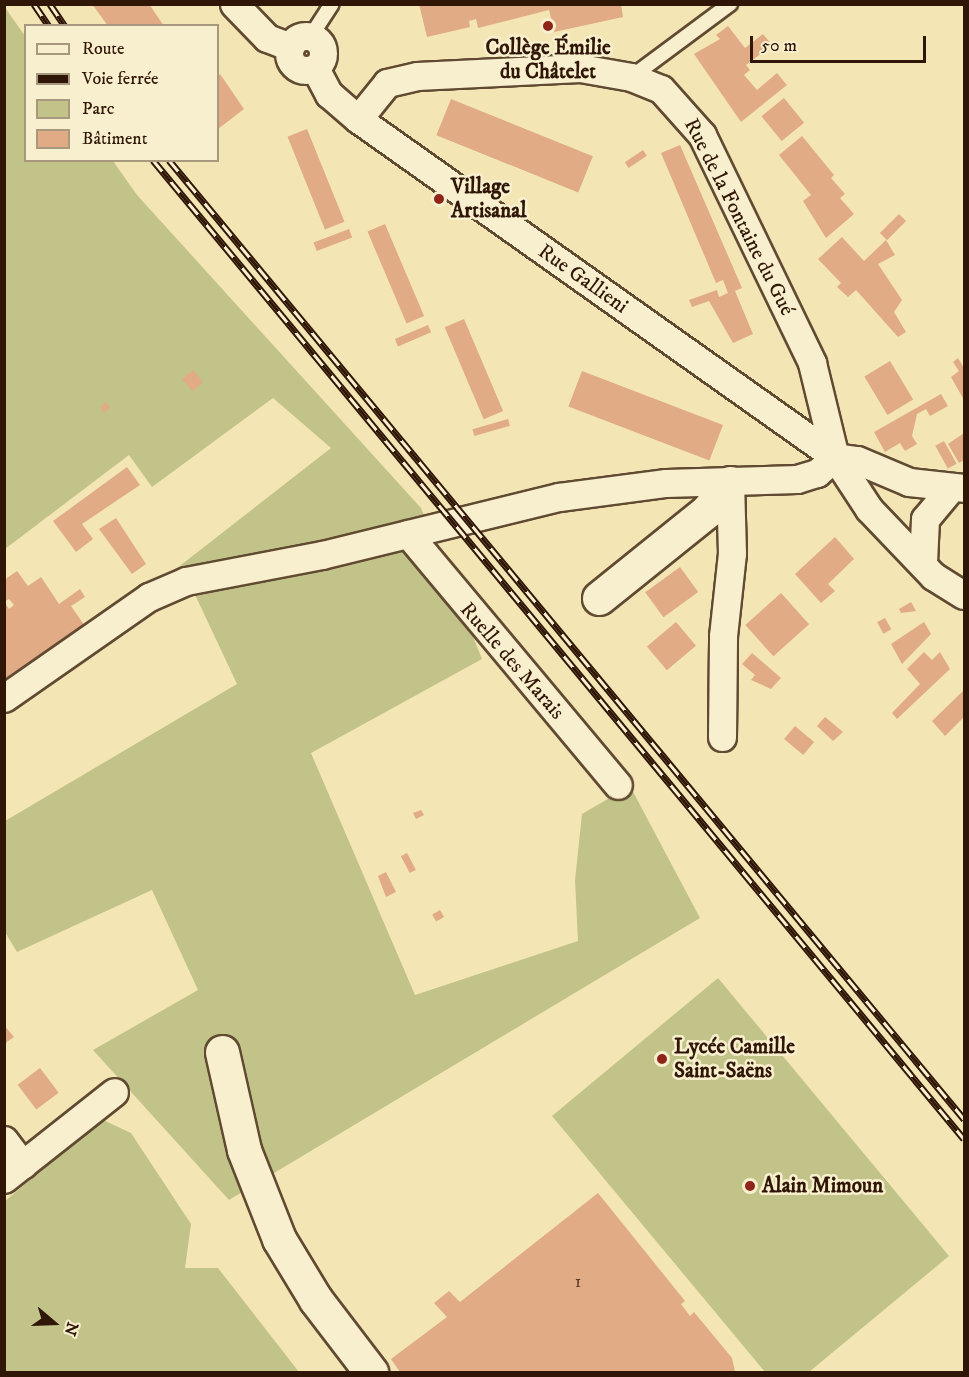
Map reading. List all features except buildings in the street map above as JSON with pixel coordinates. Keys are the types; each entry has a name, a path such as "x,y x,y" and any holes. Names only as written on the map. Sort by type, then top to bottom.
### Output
{"main road":[{"path":"599,598 706,512 730,483"},
{"path":"222,1052 244,1150 279,1239 316,1300 371,1372"}],"street":[{"path":"234,4 267,38 300,42"},
{"name":"Rue Gallieni","path":"300,42 295,67 315,68 317,79 358,119 835,457 869,509 949,589 964,595"},
{"name":"Rue de la Fontaine du Gué","path":"358,119 387,83 400,78 580,68 631,77 669,96 702,135 812,363 835,457"},
{"path":"4,698 150,597 186,580 442,527 559,497 666,483 730,483 796,479 817,473 835,457"},
{"name":"Rue Gallieni","path":"835,457 857,460 909,483 957,489"},
{"path":"722,737 723,636 732,554 730,483"},
{"path":"923,563 925,519 957,489"},
{"name":"Ruelle des Marais","path":"408,534 618,785"},
{"path":"4,1140 14,1172 114,1092"}],"lane":[{"path":"300,42 332,4"},
{"path":"631,77 655,65 730,4"}],"green space":[{"path":"4,6 24,35 24,162 114,162 137,195 421,508 482,659 311,753 415,995 578,941 575,880 582,814 630,786 700,918 229,1200 93,1050 198,990 152,890 17,952 5,932 5,821 237,684 181,565 331,448 273,398 152,487 129,455 5,549"},
{"name":"Alain Mimoun","path":"718,978 949,1256 809,1372 765,1372 552,1116"},
{"path":"103,1120 131,1133 191,1224 185,1268 218,1268 299,1372 5,1372 5,1201"}],"railway":[{"path":"34,4 48,24"},
{"path":"50,4 64,24"},
{"path":"155,162 964,1139"},
{"path":"171,162 964,1119"}],"place":[{"name":"Collège Émilie du Châtelet","path":"548,26"},
{"name":"Village Artisanal","path":"439,199"},
{"name":"Lycée Camille Saint-Saëns","path":"662,1059"},
{"name":"Alain Mimoun","path":"750,1186"}]}
